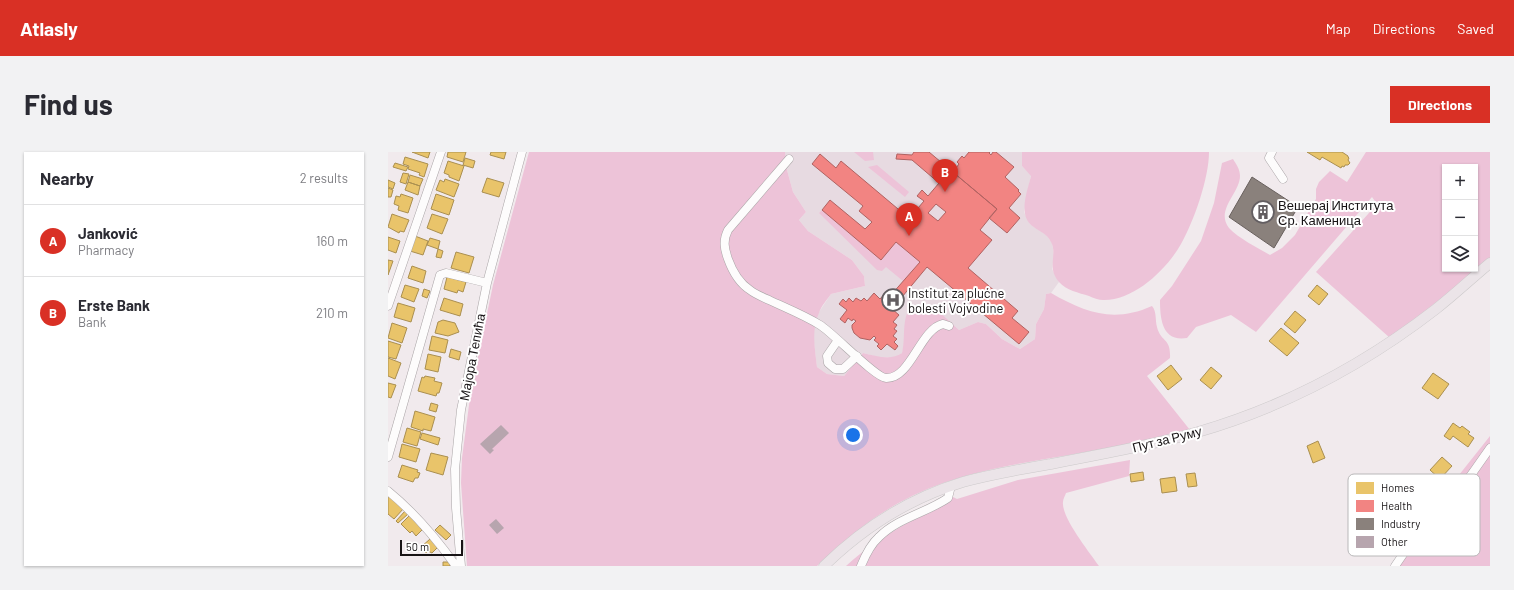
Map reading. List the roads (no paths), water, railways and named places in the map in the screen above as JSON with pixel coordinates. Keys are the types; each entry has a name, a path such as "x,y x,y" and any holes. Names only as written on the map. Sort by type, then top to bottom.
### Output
{"main road":[{"name":"Пут за Руму","path":"824,566 853,540 875,524 911,503 951,486 1021,468 1174,439 1223,424 1285,400 1336,376 1378,350 1436,309 1490,263"}],"street":[{"path":"388,306 441,152"},
{"name":"Мајора Тепића","path":"461,566 456,508 455,456 464,388 487,283 522,152"},
{"path":"1272,152 1269,158 1283,179"},
{"path":"789,159 728,230 724,238 724,248 732,271 749,290 820,325 876,374 885,378 894,377 903,370 934,328 943,324 949,326"},
{"path":"388,457 440,275 446,273 487,283"},
{"path":"838,340 827,356 828,363 834,370 842,370 857,356"},
{"path":"1472,474 1490,448"},
{"path":"861,566 870,549 880,535 901,522 948,498 951,486"},
{"path":"388,491 430,531 456,566"},
{"path":"1395,566 1402,556"}],"place":[{"name":"Erste Bank","path":"945,192"},
{"name":"Вешерај Института Ср. Каменица","path":"1263,212"},
{"name":"Janković","path":"909,236"},
{"name":"Institut za plućne bolesti Vojvodine","path":"893,300"}]}
